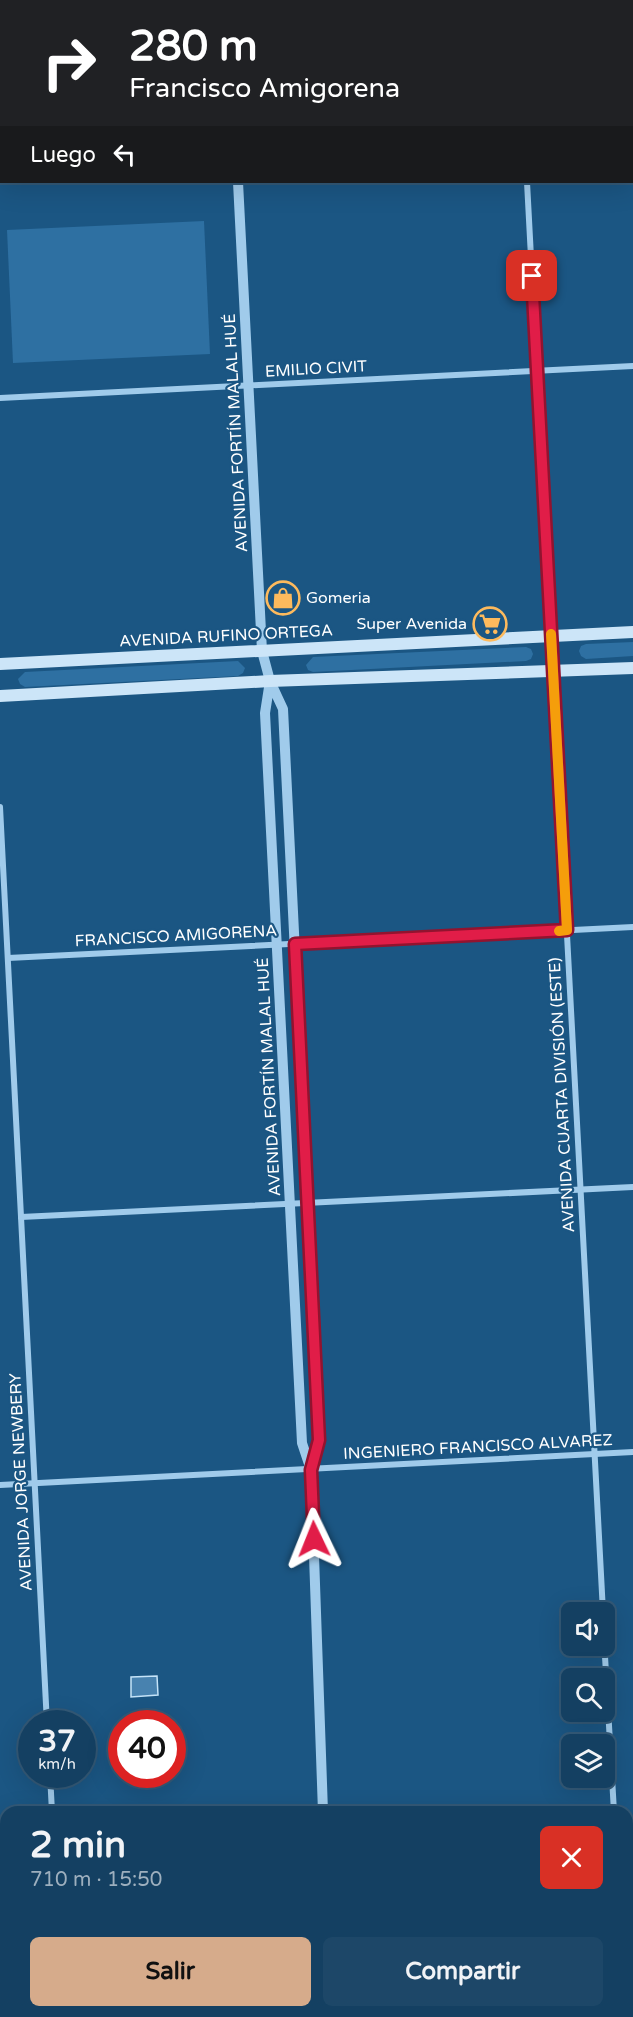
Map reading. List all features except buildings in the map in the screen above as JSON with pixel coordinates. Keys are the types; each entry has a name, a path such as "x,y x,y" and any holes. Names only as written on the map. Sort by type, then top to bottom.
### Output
{"main road":[{"name":"AVENIDA RUFINO ORTEGA","path":"0,664 633,632"},
{"path":"0,696 270,681 633,668"}],"street":[{"name":"AVENIDA FORTÍN MALAL HUÉ","path":"238,183 262,651 270,681 283,709 319,1440 311,1470"},
{"name":"AVENIDA CUARTA DIVISIÓN (ESTE)","path":"527,183 602,1602"},
{"name":"EMILIO CIVIT","path":"0,398 633,366"},
{"name":"AVENIDA FORTÍN MALAL HUÉ","path":"270,681 265,713 302,1443 311,1470 323,1806"},
{"name":"AVENIDA JORGE NEWBERY","path":"0,807 46,1710"},
{"name":"FRANCISCO AMIGORENA","path":"8,958 633,927"},
{"path":"21,1217 633,1187"},
{"name":"INGENIERO FRANCISCO ALVAREZ","path":"0,1485 633,1452"},
{"path":"605,1656 614,1806"},
{"path":"51,1788 52,1806"}],"shaded area":[{"path":"204,221 210,354 13,363 7,230"},
{"path":"633,642 633,656 586,659 579,651 581,646 586,644"},
{"path":"526,647 531,649 533,654 531,659 526,661 313,672 308,670 306,665 313,657"},
{"path":"238,661 245,668 238,676 25,687 18,679 25,672"}],"slow traffic":[{"path":"551,634 567,930 559,931"}],"place":[{"name":"Gomeria","path":"283,598"},
{"name":"Super Avenida","path":"490,624"}],"route":[{"path":"314,1539 311,1470 319,1440 295,944 567,930 532,276"}]}
